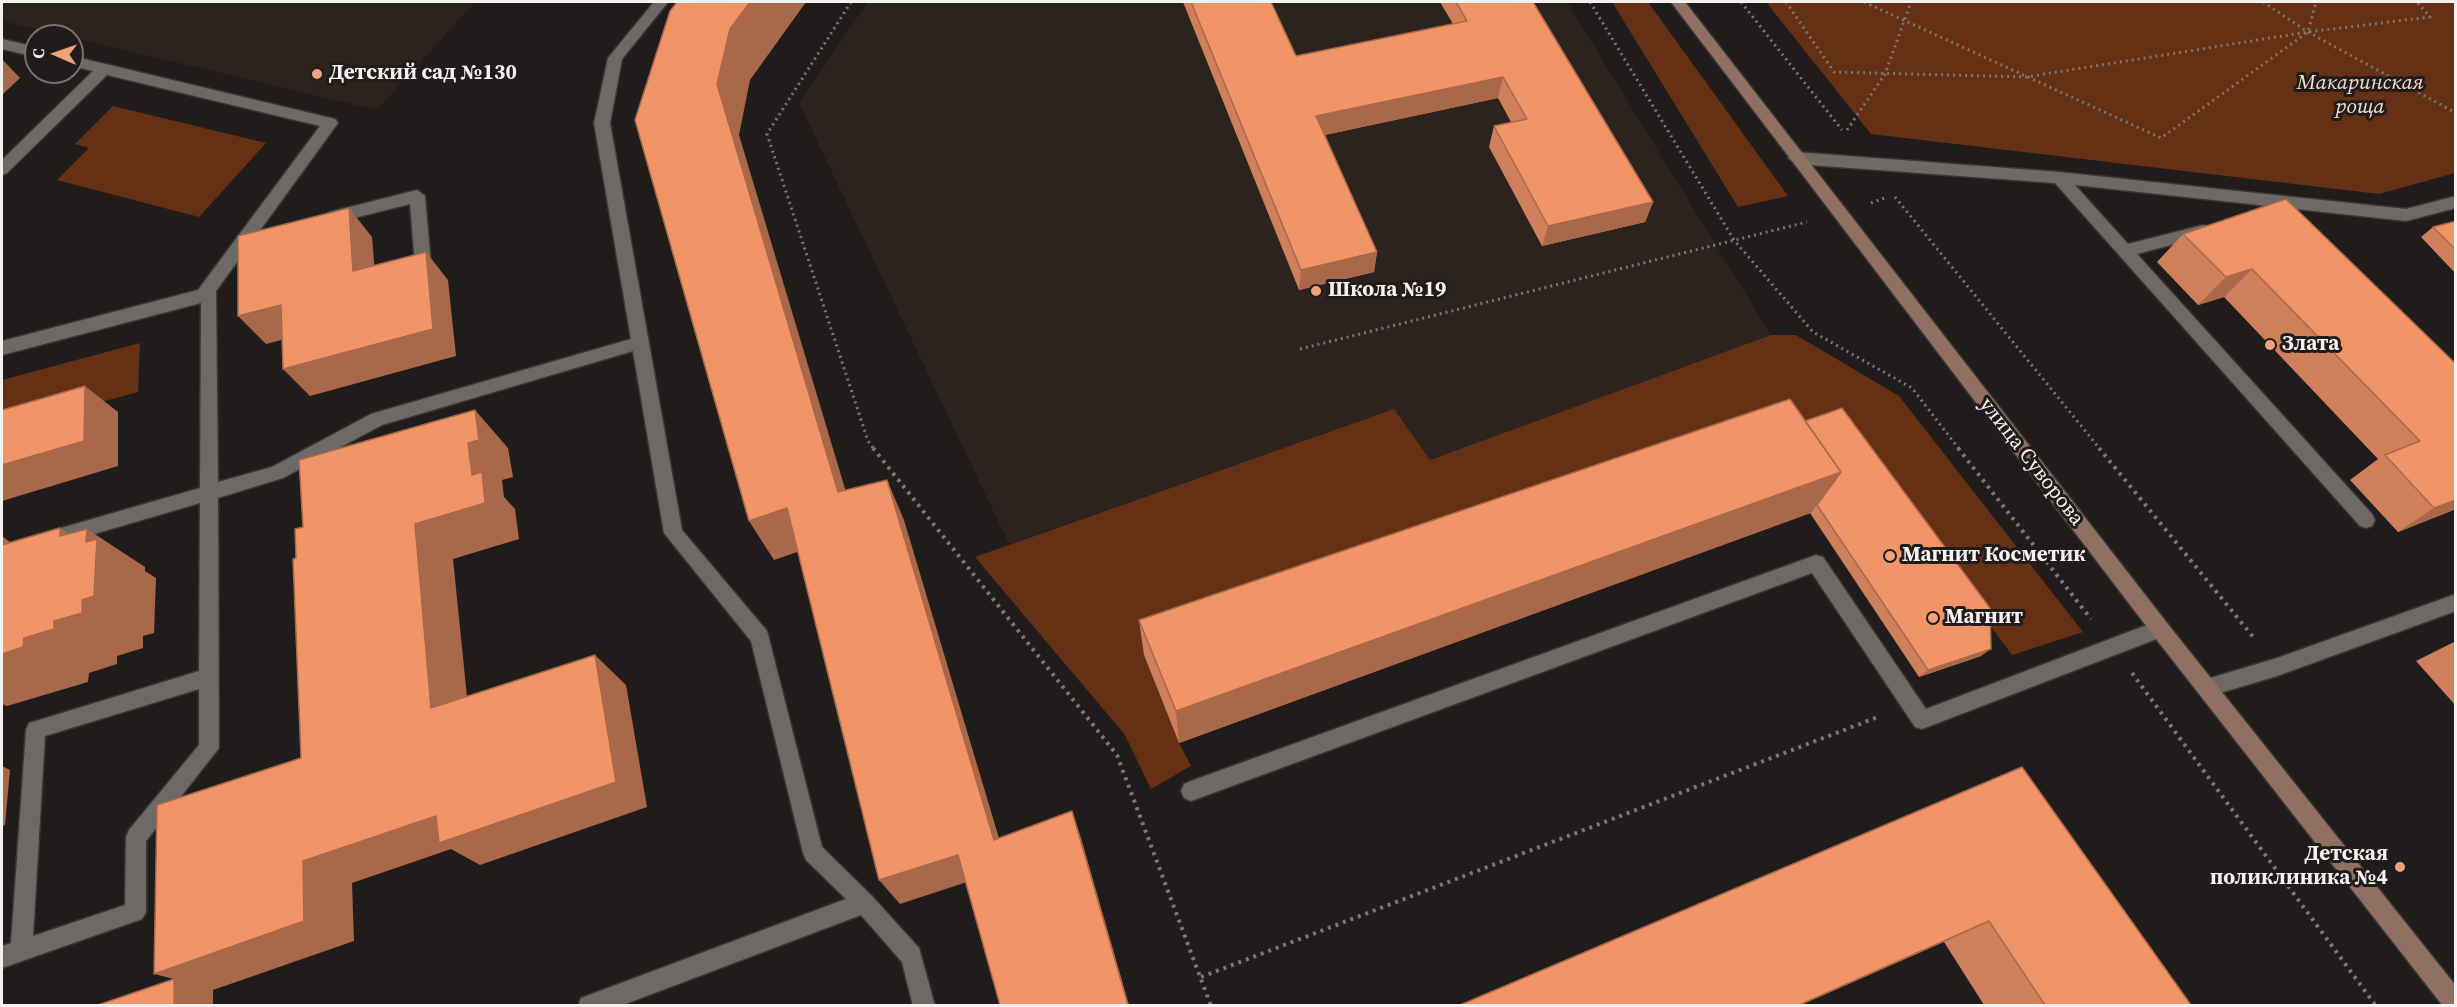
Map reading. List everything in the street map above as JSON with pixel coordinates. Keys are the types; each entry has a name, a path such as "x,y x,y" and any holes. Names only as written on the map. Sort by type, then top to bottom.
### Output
{"main road":[{"name":"улица Суворова","path":"1678,2 2160,629 2456,1004"}],"lane":[{"path":"661,2 615,58 602,123 673,533 760,637 813,853 865,903 911,956 924,1005"},
{"path":"2,44 24,49"},
{"path":"84,64 330,123 204,295"},
{"path":"2,169 104,69"},
{"path":"1796,158 2059,178 2406,215 2456,202"},
{"path":"2059,178 2366,520"},
{"path":"313,222 417,196 423,265"},
{"path":"2124,250 2216,228"},
{"path":"244,239 267,234"},
{"path":"2,348 209,294 209,493 209,677 209,748 136,837 135,912 11,953 36,730 209,677"},
{"path":"2,553 277,473 377,419 639,343"},
{"path":"1191,791 1815,563 1922,720 2160,629"},
{"path":"2207,688 2277,667 2456,602"},
{"path":"589,1005 865,903"}],"path":[{"path":"851,2 767,134 868,441 1117,754 1211,1005"},
{"path":"1590,2 1734,240 1813,332 1912,388 2112,646 2376,1005"},
{"path":"1741,2 1845,133 1885,74 1911,2"},
{"path":"1786,2 1834,72 2026,77 2308,32 2430,16 2417,2"},
{"path":"1864,2 2161,138 2308,32 2316,2"},
{"path":"2263,2 2308,32 2456,112"},
{"path":"1300,349 1839,214 1893,195 2277,667"},
{"path":"1201,977 1911,704"}],"shaded area":[{"name":"Детский сад №130","path":"2,2 475,2 377,110 84,40 84,24 24,24 24,26 2,21"},
{"name":"Школа №19","path":"868,2 1567,2 1771,335 1430,460 1394,409 1009,544 799,103"}],"green space":[{"path":"1612,2 1648,2 1788,196 1738,207"},
{"name":"Макаринская роща","path":"1766,2 2455,2 2455,173 2379,194 1871,134"},
{"path":"113,106 266,143 199,217 57,180 89,148 75,144"},
{"path":"1771,335 1796,335 1899,396 2083,632 2012,655 1835,418 1144,655 1179,743 1191,766 1151,789 1125,735 975,557 1394,409 1430,460"},
{"path":"140,343 138,392 2,429 2,380"}],"building":[{"path":"677,2 750,2 730,29 717,84 838,492 887,480 994,840 1072,811 1128,1005 1000,1005 958,855 879,880 787,508 749,521 635,120 670,11"},
{"path":"1191,2 1271,2 1296,56 1467,21 1456,2 1533,2 1653,202 1548,226 1494,126 1527,119 1503,77 1316,116 1377,252 1301,270"},
{"path":"2286,199 2456,364 2456,500 2434,508 2385,455 2420,441 2252,269 2226,277 2183,234"},
{"path":"349,208 353,271 426,252 433,329 283,369 281,305 238,316 238,236"},
{"path":"2456,221 2456,250 2433,227"},
{"path":"85,386 84,441 2,465 2,410"},
{"path":"1790,399 1841,472 1176,711 1139,620"},
{"path":"1842,408 1990,608 1991,649 1928,670 1817,505 1841,472 1805,421"},
{"path":"475,410 479,440 468,443 472,475 482,472 485,503 415,524 431,708 595,655 616,782 439,843 436,816 303,861 304,921 154,974 157,805 301,758 293,559 296,558 295,529 303,527 299,460"},
{"path":"60,528 60,536 87,529 86,542 97,539 94,596 82,600 82,613 54,621 54,629 24,638 23,647 2,654 2,545"},
{"path":"2022,767 2191,1005 2045,1005 1989,921 1799,1005 1460,1005"},
{"path":"174,979 174,1005 98,1005"}],"place":[{"name":"Детский сад №130","path":"317,74"},
{"name":"Школа №19","path":"1316,291"},
{"name":"Злата","path":"2270,345"},
{"name":"Магнит Косметик","path":"1890,556"},
{"name":"Магнит","path":"1933,618"},
{"name":"Детская поликлиника №4","path":"2400,867"}]}
